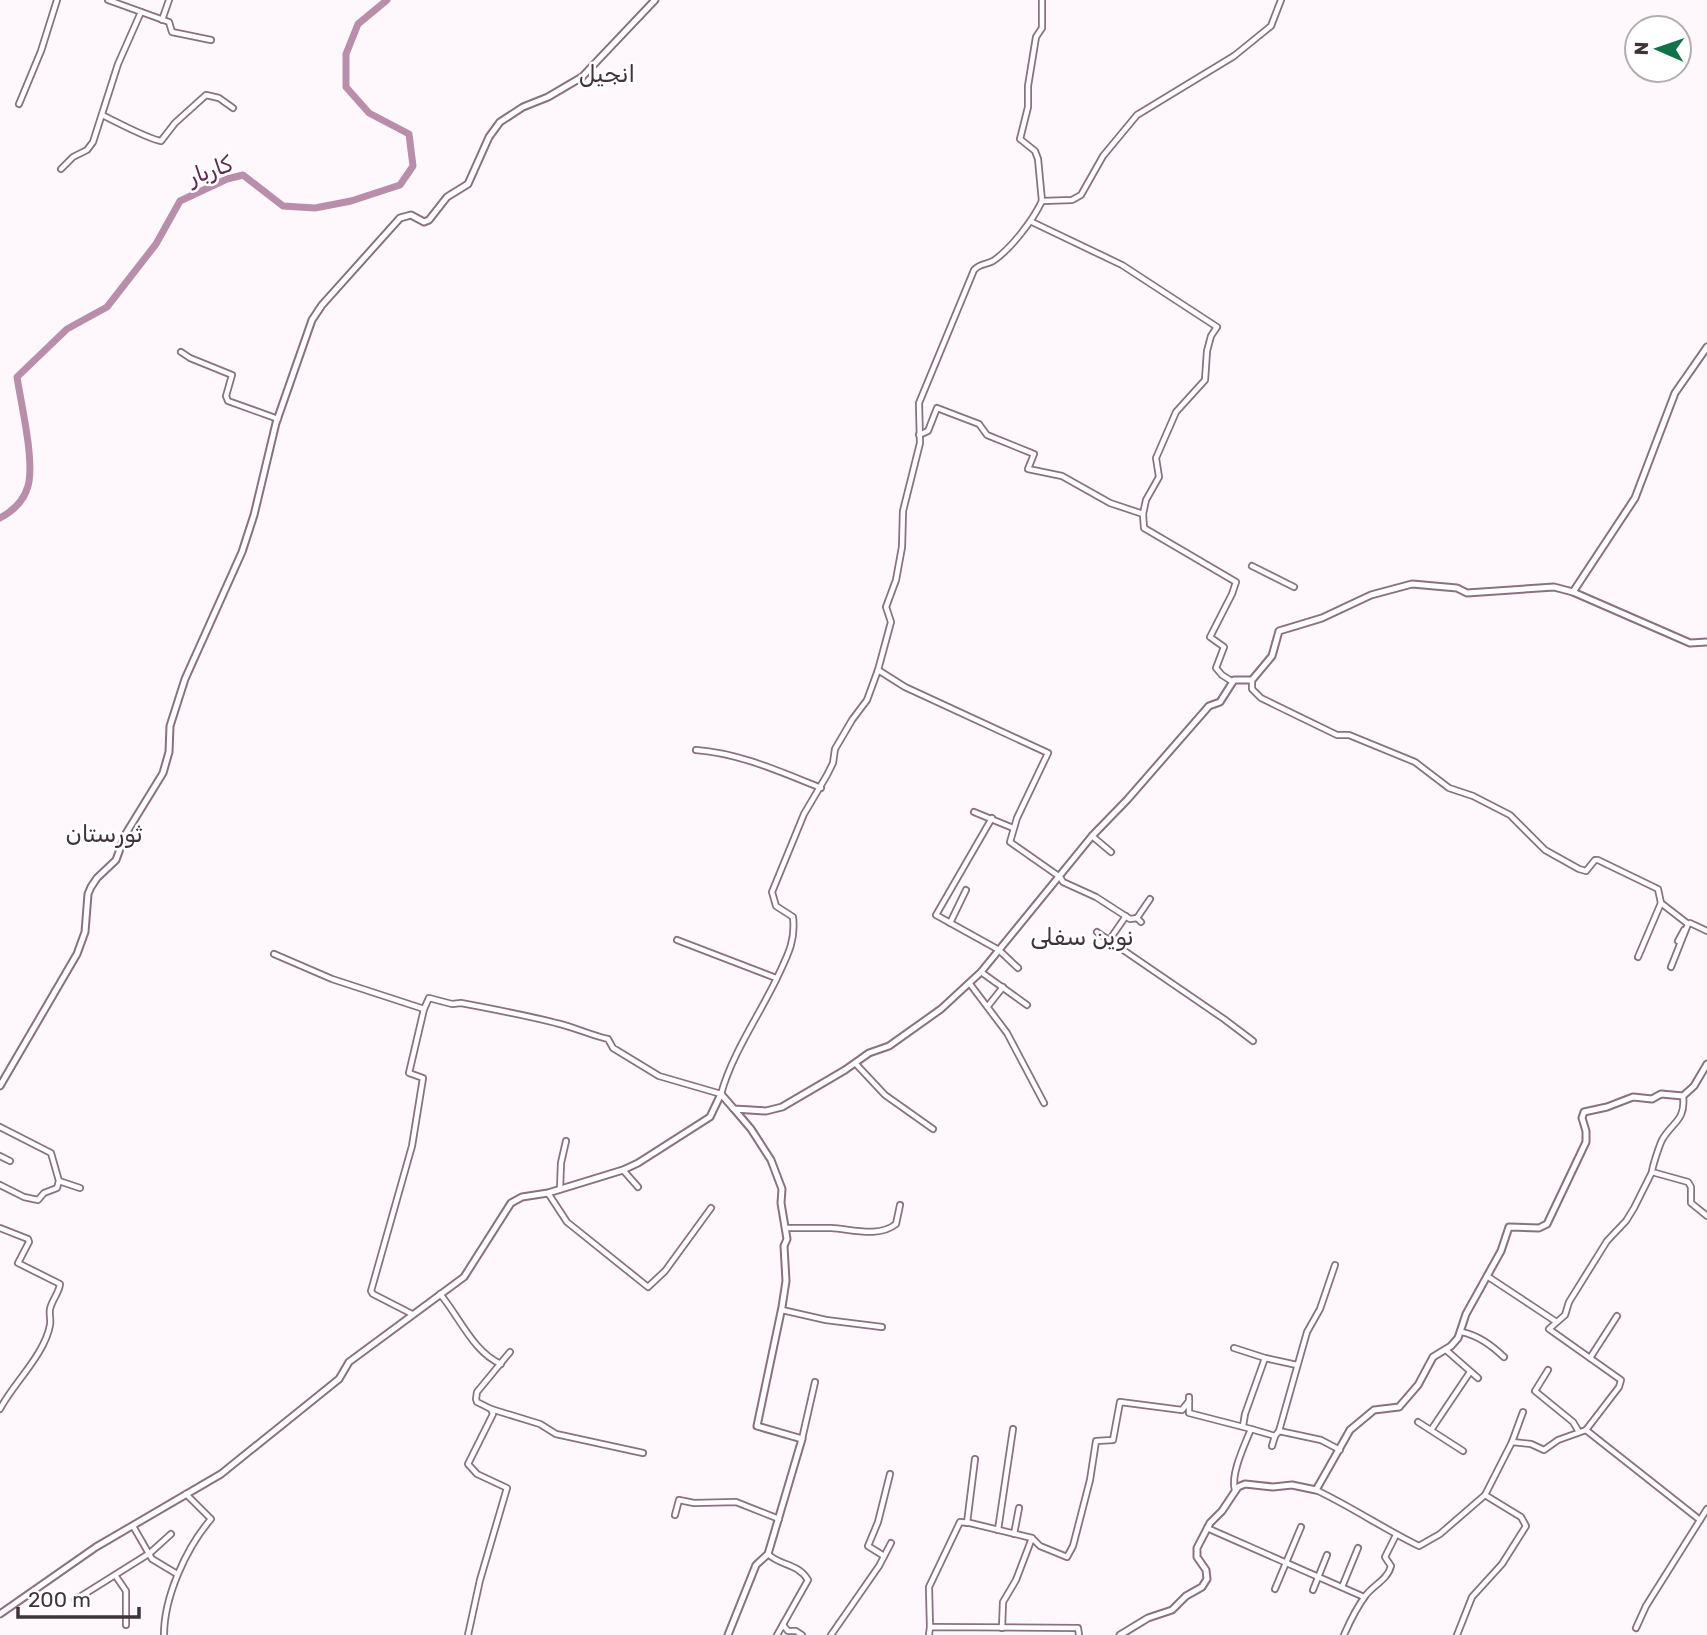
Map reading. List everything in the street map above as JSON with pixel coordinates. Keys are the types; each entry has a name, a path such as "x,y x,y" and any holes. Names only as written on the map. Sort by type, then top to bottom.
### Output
{"street":[{"path":"19,104 41,51 57,0"},
{"path":"108,0 169,22 172,32 211,40"},
{"path":"162,20 169,0"},
{"path":"0,1086 77,954 85,932 91,887 116,860 125,835 163,773 169,752 170,726 185,679 242,552 278,419 302,345 322,305 400,218 411,215 424,222 429,220 447,197 468,184 492,131 500,122 582,77 655,0"},
{"path":"0,1614 61,1570 230,1466 340,1379 349,1362 464,1277 512,1203 522,1197 548,1193 623,1170 656,1153 710,1117 727,1073 788,959 794,927 793,917 776,906 772,892 804,814 833,763 835,749 867,700 878,670 891,622 886,607 896,580 902,547 904,511 920,443 919,402 974,270 979,265 992,261 1032,222 1042,201 1038,159 1035,151 1020,139 1028,107 1036,37 1042,28 1042,0"},
{"path":"1042,201 1072,200 1081,195 1103,156 1137,115 1234,56 1270,26 1281,0"},
{"path":"61,169 73,157 87,150 93,142 118,64 141,12"},
{"path":"103,116 153,140 161,141 206,94 219,98 233,108"},
{"path":"1032,222 1122,265 1217,327 1207,351 1205,380 1177,412 1156,458 1159,477 1146,500 1144,528 1236,582 1210,636 1224,647 1216,667 1233,682 1252,680"},
{"path":"1573,592 1634,498 1675,393 1707,347"},
{"path":"181,352 232,375 226,396 228,401 278,419"},
{"path":"919,435 928,431 937,408 979,424 987,436 1034,454 1028,469 1062,476 1110,503 1143,514"},
{"path":"1252,566 1294,587"},
{"path":"1638,957 1661,903 1658,890 1598,860 1584,871 1554,856 1510,815 1473,796 1449,788 1416,762 1349,735 1337,735 1261,698 1252,689 1252,680 1272,656 1279,631 1322,618 1371,595 1412,584 1457,587 1467,593 1554,587 1573,592 1690,643 1707,642"},
{"path":"878,670 905,687 1048,753 1013,828 1015,830 1010,842 1060,877 1063,882 1096,897 1130,919 1139,920 1150,899"},
{"path":"734,1109 766,1111 782,1107 869,1053 889,1046 906,1035 970,984 1092,836 1209,706 1220,702 1233,682"},
{"path":"696,750 710,751 777,770 821,788"},
{"path":"975,811 1013,828"},
{"path":"992,818 936,915 999,950 1018,968"},
{"path":"1092,836 1111,852"},
{"path":"950,923 967,890"},
{"path":"1661,903 1688,924 1707,931"},
{"path":"1110,939 1126,916"},
{"path":"1678,941 1688,924"},
{"path":"1671,967 1688,924"},
{"path":"1097,932 1253,1041"},
{"path":"677,940 776,978"},
{"path":"274,954 332,979 424,1009"},
{"path":"981,972 1027,1006"},
{"path":"970,984 1007,1032 1044,1103"},
{"path":"988,1006 1003,987"},
{"path":"412,1314 371,1291 412,1146 424,1078 410,1073 424,1009 429,998 575,1028 589,1035 608,1039 613,1048 659,1076 721,1094 751,1129 771,1160 782,1189 786,1282 757,1426 802,1439"},
{"path":"855,1063 885,1096 933,1129"},
{"path":"1512,1442 1531,1444 1544,1450 1558,1440 1586,1430 1619,1387 1621,1380 1549,1329 1565,1315 1574,1293 1607,1241 1626,1221 1653,1171 1652,1166 1661,1140 1683,1113 1683,1096 1694,1086 1707,1064"},
{"path":"1316,1490 1350,1430 1374,1410 1399,1407 1418,1385 1433,1357 1446,1350 1462,1332 1466,1314 1501,1251 1509,1227 1538,1228 1547,1224 1586,1142 1582,1118 1584,1112 1633,1097 1652,1099 1664,1094 1683,1096"},
{"path":"0,1127 51,1153 59,1181 57,1188 44,1192 38,1200 24,1197 0,1185"},
{"path":"560,1189 561,1163 566,1141"},
{"path":"0,1156 9,1161"},
{"path":"623,1170 638,1187"},
{"path":"1653,1171 1688,1182 1691,1187 1691,1203 1707,1216"},
{"path":"59,1181 80,1188"},
{"path":"548,1193 567,1222 648,1287 665,1271 710,1208"},
{"path":"785,1228 833,1228 852,1232 888,1230 897,1224 900,1205"},
{"path":"0,1228 29,1242 18,1263 60,1284 50,1310 50,1326 42,1345 19,1384 2,1401 0,1409"},
{"path":"1272,1446 1307,1332 1320,1309 1335,1265"},
{"path":"1487,1276 1555,1321"},
{"path":"440,1294 467,1334 490,1359 501,1364"},
{"path":"782,1310 826,1320 882,1327"},
{"path":"1590,1358 1617,1316"},
{"path":"1462,1332 1474,1335 1504,1357"},
{"path":"1234,1348 1297,1365"},
{"path":"1446,1350 1478,1378"},
{"path":"510,1352 477,1392 477,1402 540,1424 556,1434 643,1453"},
{"path":"1243,1426 1265,1358"},
{"path":"1548,1370 1535,1391 1573,1422 1579,1432"},
{"path":"1431,1430 1470,1372"},
{"path":"728,1635 756,1565 768,1554 802,1439 815,1382"},
{"path":"929,1635 929,1587 960,1522 1032,1538 1040,1546 1067,1557 1073,1546 1090,1480 1096,1441 1113,1440 1120,1402 1182,1410 1189,1399 1189,1413 1275,1436"},
{"path":"468,1635 480,1580 507,1488 477,1474 468,1464 491,1420 491,1409"},
{"path":"1120,1635 1148,1618 1172,1610 1185,1596 1202,1587 1206,1570 1195,1553 1207,1528 1223,1511 1236,1490 1245,1484 1273,1487 1292,1485 1316,1490 1352,1507 1419,1546 1440,1534 1485,1495 1512,1442 1523,1412"},
{"path":"1418,1422 1463,1451"},
{"path":"998,1530 1013,1429"},
{"path":"1236,1490 1233,1483 1242,1449 1251,1429"},
{"path":"1279,1430 1321,1440 1340,1450"},
{"path":"1586,1430 1700,1520"},
{"path":"967,1523 975,1459"},
{"path":"884,1556 868,1546 884,1503 890,1474"},
{"path":"164,1635 164,1619 177,1574 211,1519 186,1494"},
{"path":"1457,1635 1472,1597 1502,1563 1527,1526 1521,1517 1485,1495"},
{"path":"675,1515 679,1500 694,1503 736,1502 780,1519"},
{"path":"1014,1534 1019,1508"},
{"path":"1636,1628 1646,1606 1707,1509"},
{"path":"133,1526 152,1559 177,1574"},
{"path":"1275,1589 1301,1527"},
{"path":"1207,1528 1364,1597"},
{"path":"75,1600 150,1553 171,1534"},
{"path":"1344,1635 1364,1597 1388,1575 1391,1566 1385,1557 1396,1535"},
{"path":"1002,1628 1003,1602 1016,1580 1032,1538"},
{"path":"831,1635 891,1543"},
{"path":"1342,1587 1358,1548"},
{"path":"768,1554 773,1559 792,1565 807,1576 808,1580 777,1635"},
{"path":"1313,1590 1327,1555"},
{"path":"115,1575 126,1591 126,1625"},
{"path":"783,1625 788,1631 796,1630 802,1635"},
{"path":"930,1628 1078,1628 1079,1635"}],"waterway":[{"name":"کاربار","path":"0,518 21,501 30,475 29,448 17,377 67,329 107,307 156,244 180,201 227,179 243,175 283,206 315,208 351,201 400,185 413,166 409,134 369,113 346,87 346,54 358,24 387,0"}],"district":[{"name":"انجيل","path":"607,74"},
{"name":"ثورستان","path":"104,834"},
{"name":"نوین سفلى","path":"1082,937"}]}
